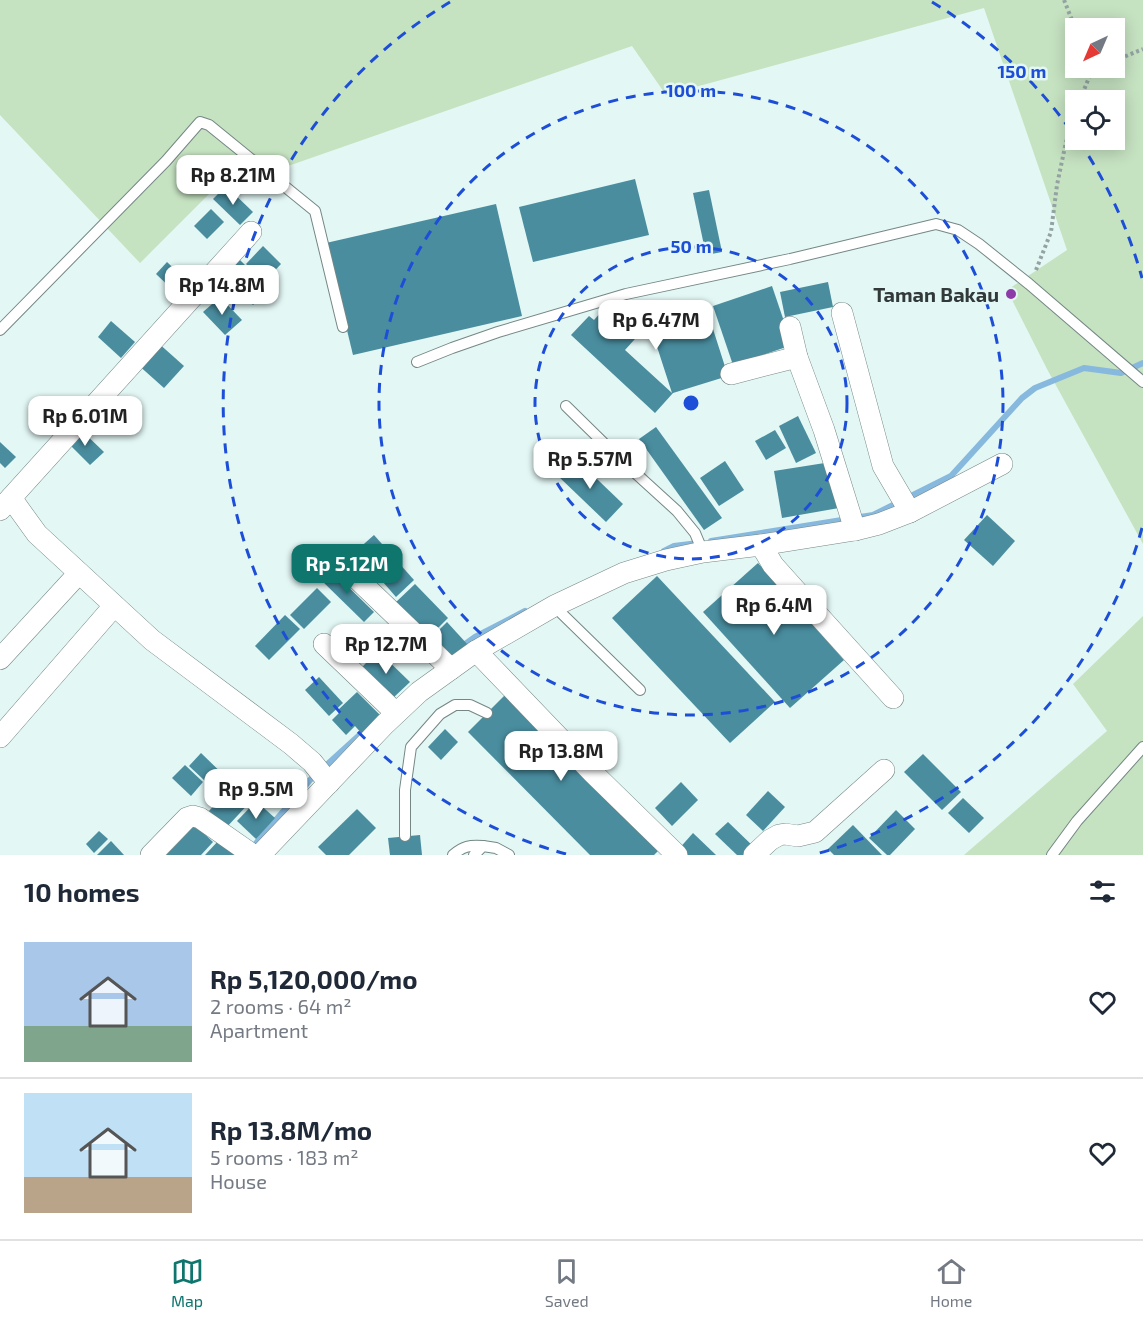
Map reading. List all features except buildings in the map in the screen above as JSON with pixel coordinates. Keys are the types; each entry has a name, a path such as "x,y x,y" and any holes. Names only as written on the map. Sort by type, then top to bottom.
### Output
{"street":[{"path":"251,232 6,500 38,534 152,640 250,713 321,773"},
{"path":"842,313 883,466 910,512"},
{"path":"790,327 797,357 824,430 855,530"},
{"path":"731,374 797,357"},
{"path":"260,855 321,773 396,713 418,692 476,651 554,606 624,573 666,560 703,552 855,530 879,524 910,512 1002,464"},
{"path":"761,545 773,565 893,698"},
{"path":"347,569 451,669"},
{"path":"0,659 79,573"},
{"path":"0,737 114,606"},
{"path":"324,644 396,713"},
{"path":"476,651 593,773 677,855"},
{"path":"754,855 779,835 798,836 814,832 884,770"},
{"path":"152,855 187,818 193,816 200,818 253,855"}],"lane":[{"path":"0,330 166,161 200,122 209,125 315,211 343,327"},
{"path":"417,362 498,332 626,294 790,259 936,224 958,230 979,244 1143,382"},
{"path":"566,406 677,511 695,533 703,552"},
{"path":"554,606 640,690"},
{"path":"405,837 405,790 411,747 440,714 455,705 470,705 487,713"},
{"path":"1052,855 1077,821 1143,747"},
{"path":"453,855 470,845 496,848 509,855"},
{"path":"474,855 483,846"}],"path":[{"path":"1064,0 1071,18"},
{"path":"1125,56 1143,48"},
{"path":"1036,268 1051,232 1057,184 1065,147"}],"green space":[{"path":"0,0 1143,0 1143,544 1047,369 1007,290 1067,250 984,8 666,95 632,46 268,173 248,155 140,263 0,115"},
{"path":"1143,616 1143,855 964,855 1107,731 1073,684"}],"waterway":[{"path":"711,541 873,515 951,476 1022,398 1035,388 1084,368 1121,373 1143,363"},
{"path":"664,551 674,546 698,543"},
{"path":"461,647 475,637 525,611"},
{"path":"252,848 310,780 365,730"}],"place":[{"name":"Taman Bakau","path":"1011,294"}]}
